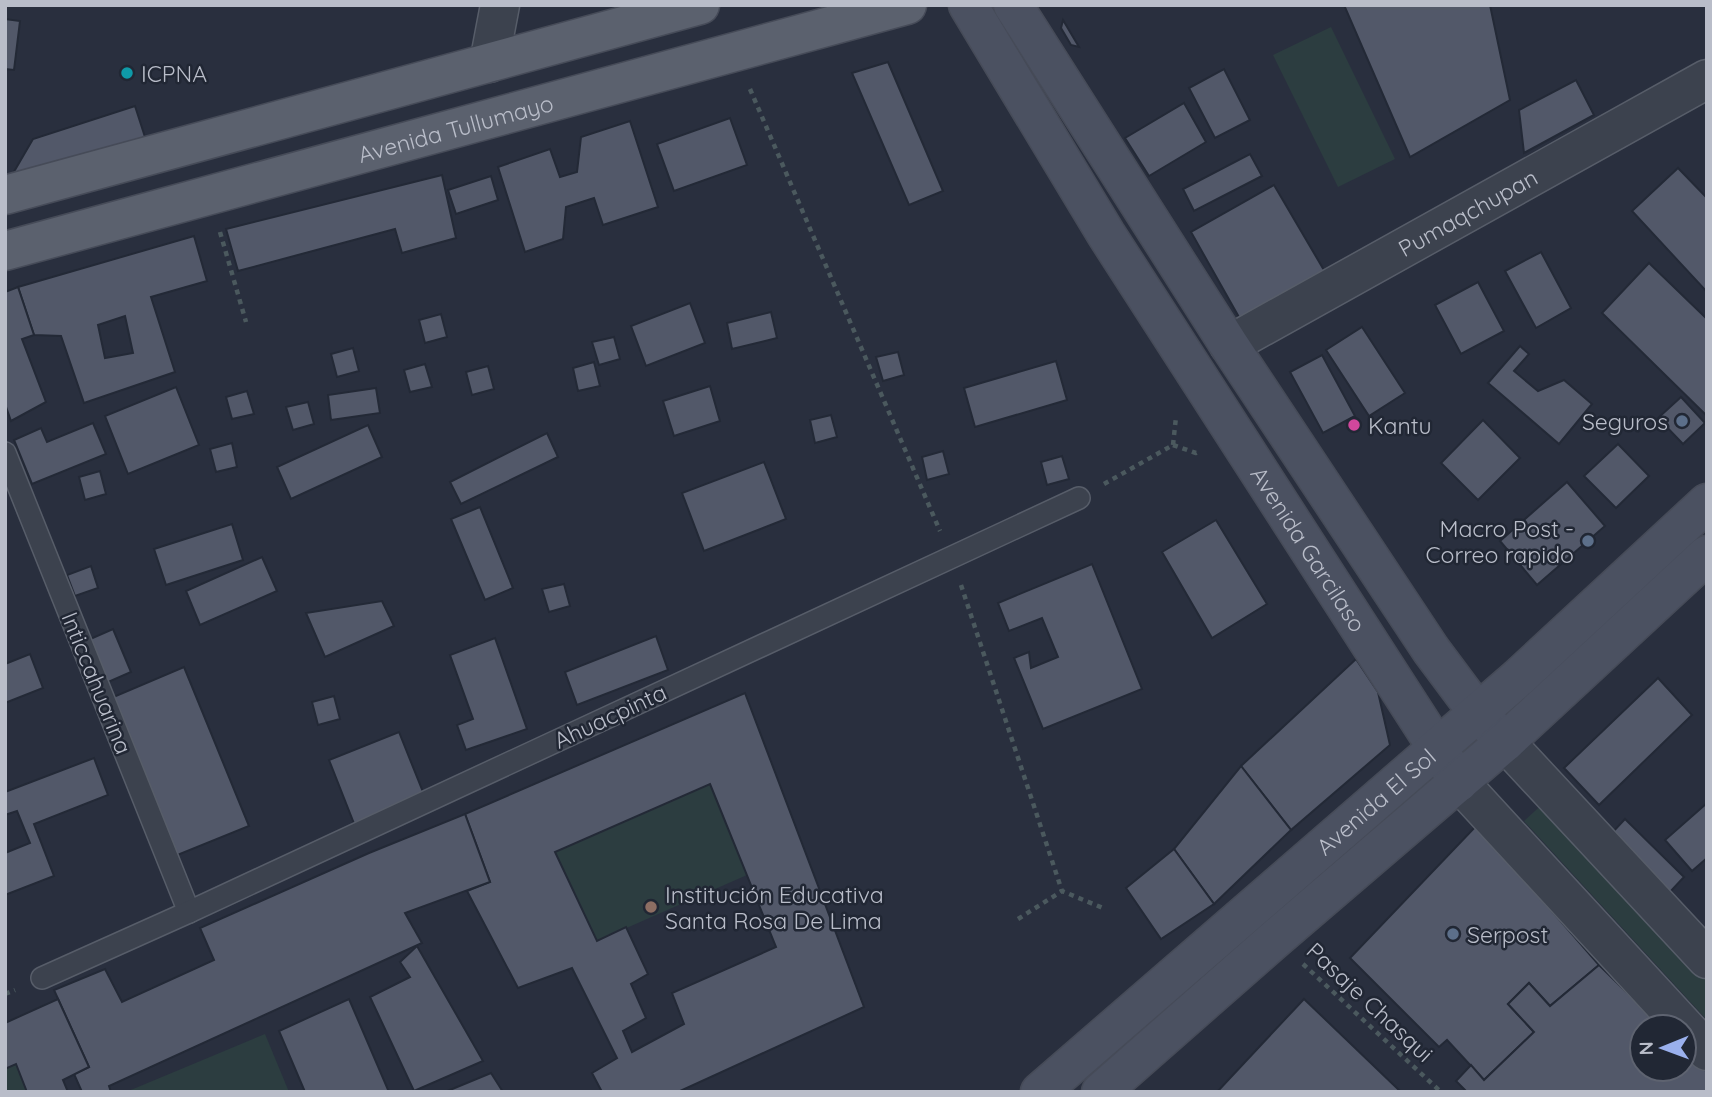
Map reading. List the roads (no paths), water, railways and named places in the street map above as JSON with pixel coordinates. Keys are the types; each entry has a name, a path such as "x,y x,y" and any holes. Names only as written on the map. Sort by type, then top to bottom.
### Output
{"main road":[{"path":"5,195 700,5"},
{"name":"Avenida Tullumayo","path":"5,251 907,5"}],"street":[{"path":"489,63 500,5"},
{"name":"Avenida Garcilaso","path":"968,5 1106,234 1459,782 1707,1051"},
{"name":"Avenida Garcilaso","path":"1013,5 1229,345 1431,649 1478,713 1707,959"},
{"name":"Pumaqchupan","path":"1229,345 1707,79"},
{"name":"Avenida El Sol","path":"1040,1092 1478,713 1707,503"},
{"name":"Avenida El Sol","path":"1101,1092 1505,743 1707,555"}],"lane":[{"name":"Inticcahuarina","path":"5,453 189,912"},
{"name":"Ahuacpinta","path":"42,978 1079,498"}],"place":[{"name":"ICPNA","path":"127,73"},
{"name":"Seguros","path":"1682,421"},
{"name":"Kantu","path":"1354,425"},
{"name":"Macro Post - Correo rapido","path":"1588,541"},
{"name":"Institución Educativa Santa Rosa De Lima","path":"651,907"},
{"name":"Serpost","path":"1453,934"}]}
